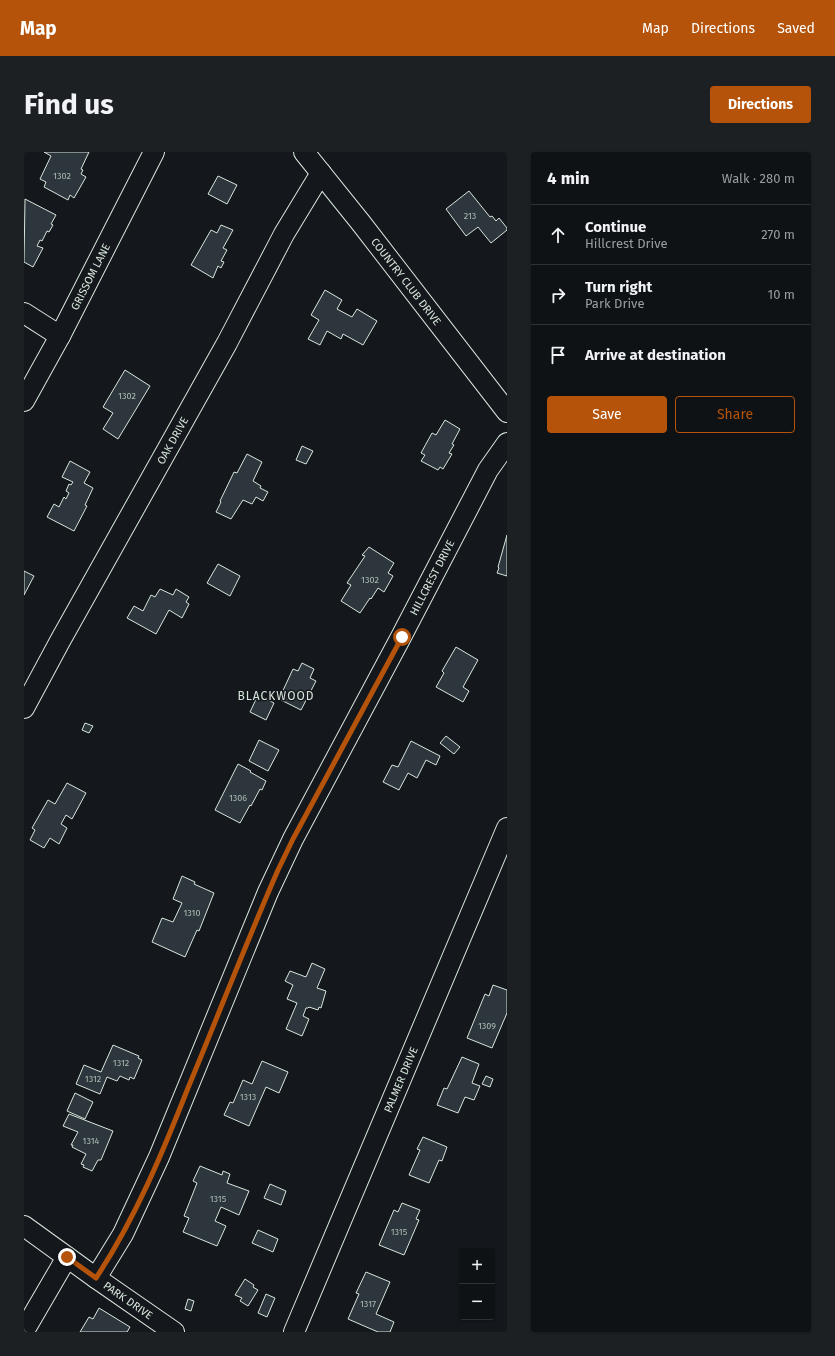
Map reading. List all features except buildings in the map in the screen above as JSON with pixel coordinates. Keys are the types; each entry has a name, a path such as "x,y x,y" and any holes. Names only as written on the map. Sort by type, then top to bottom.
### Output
{"street":[{"name":"GRISSOM LANE","path":"24,401 60,336 154,152"},
{"name":"COUNTRY CLUB DRIVE","path":"304,152 361,223 507,412"},
{"name":"OAK DRIVE","path":"24,708 227,343 284,234 321,174"},
{"path":"24,313 60,336"},
{"name":"HILLCREST DRIVE","path":"96,1278 123,1234 156,1163 268,892 293,839 402,637 488,470 507,443"},
{"name":"PALMER DRIVE","path":"294,1332 507,828"},
{"name":"PARK DRIVE","path":"24,1226 174,1332"},
{"path":"24,1331 67,1257"}],"district":[{"name":"BLACKWOOD","path":"276,696"}],"route":[{"path":"67,1257 96,1278 123,1234 145,1189 180,1109 278,870 293,839 402,637"}]}
